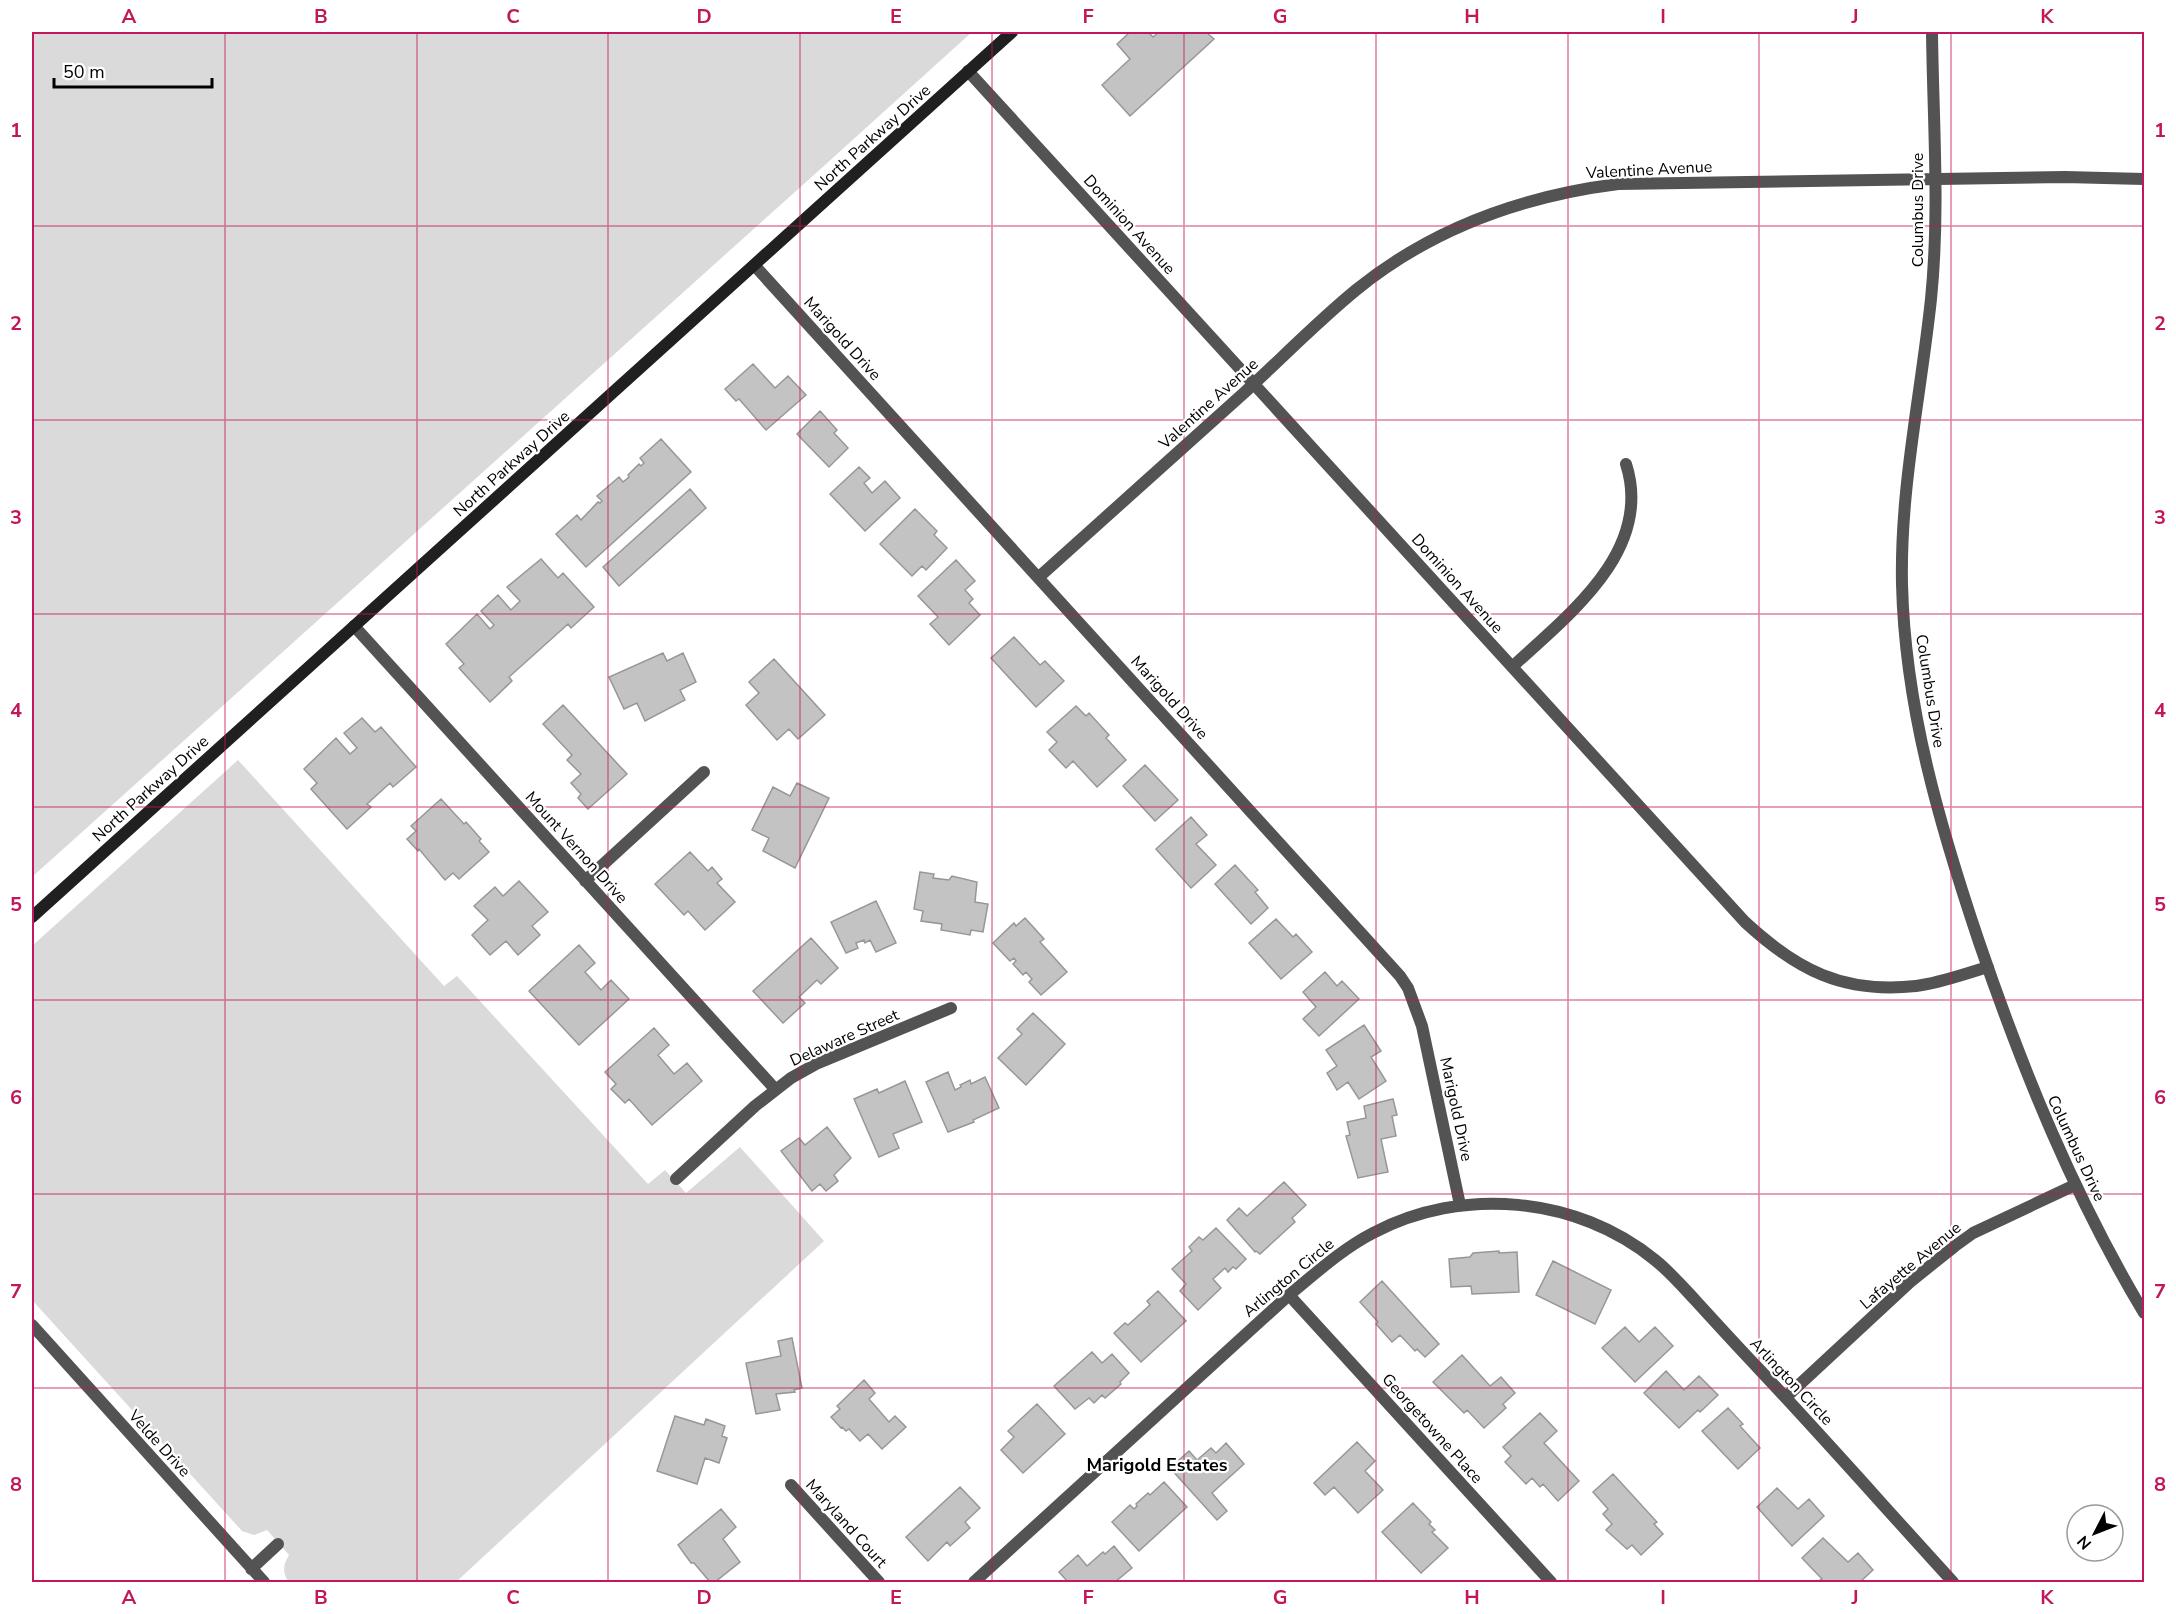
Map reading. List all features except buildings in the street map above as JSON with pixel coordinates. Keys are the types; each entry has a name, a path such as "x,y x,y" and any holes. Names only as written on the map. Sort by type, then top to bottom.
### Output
{"main road":[{"name":"North Parkway Drive","path":"32,918 1012,32"}],"street":[{"name":"Columbus Drive","path":"1932,32 1936,222 1932,291 1905,504 1903,608 1909,670 1929,780 1957,876 2027,1077 2075,1185 2145,1313"},
{"name":"Dominion Avenue","path":"968,71 1745,922 1773,948 1790,960 1822,975 1839,981 1872,987 1918,985 1988,967"},
{"name":"Valentine Avenue","path":"1039,577 1330,313 1384,270 1424,244 1469,222 1531,200 1576,189 1618,184 2065,177 2145,179"},
{"name":"Marigold Drive","path":"755,266 1404,982 1417,1008 1422,1026 1460,1205"},
{"path":"1512,667 1582,601 1601,578 1617,552 1629,525 1632,501 1626,464"},
{"name":"Mount Vernon Drive","path":"354,626 775,1089"},
{"path":"585,881 704,772"},
{"name":"Delaware Street","path":"676,1179 775,1089 816,1064 951,1008"},
{"name":"Lafayette Avenue","path":"1786,1398 1910,1282 1955,1246 1982,1229 2075,1185"},
{"name":"Arlington Circle","path":"974,1582 1289,1295 1340,1253 1371,1234 1416,1215 1460,1205 1509,1204 1549,1209 1592,1222 1615,1233 1655,1260 1786,1398 1953,1582"},
{"name":"Georgetowne Place","path":"1289,1295 1551,1582"},
{"name":"Velde Drive","path":"32,1324 264,1582"},
{"name":"Maryland Court","path":"791,1485 879,1582"},
{"path":"251,1569 278,1544"}],"shaded area":[{"path":"32,32 972,32 32,877"},
{"path":"238,760 444,986 457,976 648,1184 665,1170 686,1193 740,1147 824,1241 456,1582 289,1582 284,1569 289,1555 267,1530 254,1535 242,1531 32,1300 32,946"}],"district":[{"name":"Marigold Estates","path":"1157,1465"}]}
